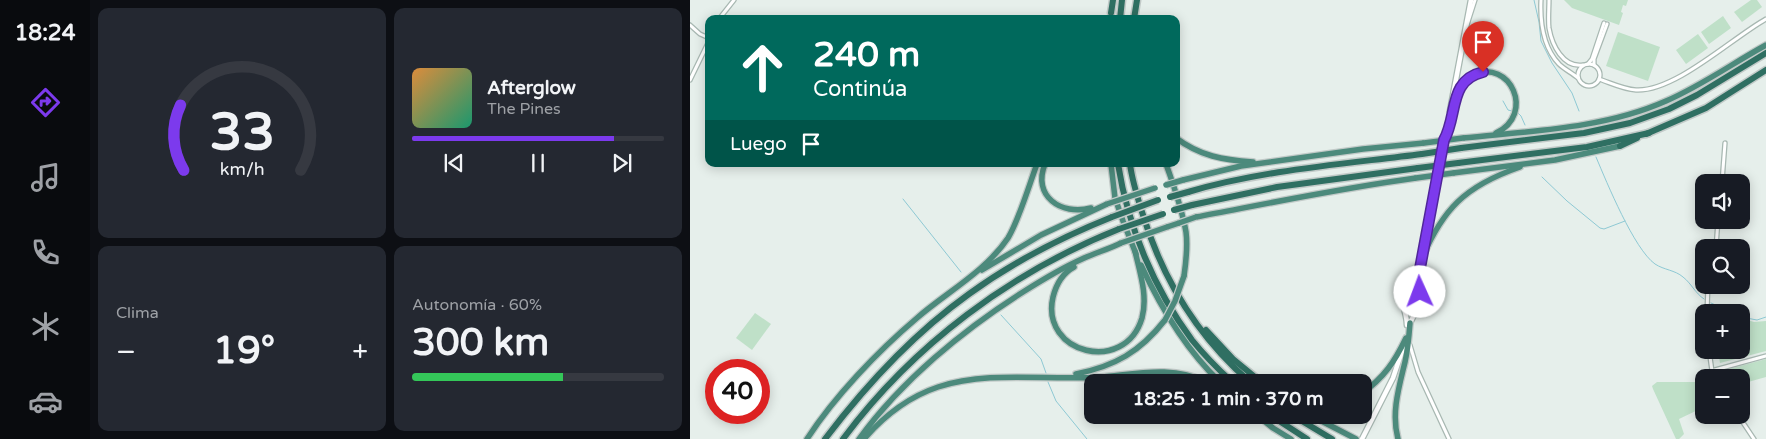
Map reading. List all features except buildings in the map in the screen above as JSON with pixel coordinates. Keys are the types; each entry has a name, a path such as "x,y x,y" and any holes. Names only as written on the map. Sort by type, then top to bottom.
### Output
{"highway":[{"path":"1111,15 1113,0"},
{"path":"1120,15 1122,0"},
{"path":"1134,15 1136,0"},
{"path":"1044,167 1042,180 1045,191 1053,202 1063,208 1080,211 1183,180 1241,166 1363,149 1578,125 1623,116 1674,97 1700,84 1766,44"},
{"path":"825,439 880,372 924,330 969,294 1024,258 1084,228 1158,200 1271,174 1584,133 1630,123 1698,96 1766,53"},
{"path":"859,439 902,389 987,315 1039,282 1082,259 1121,243 1196,218 1278,200 1370,184 1532,164 1620,146 1706,108 1766,70"},
{"path":"1444,140 1449,131 1456,98 1461,87 1468,79 1483,72 1494,73 1504,78 1512,86 1516,96 1516,108 1511,121 1504,128 1490,135"},
{"path":"843,439 894,379 936,339 980,305 1033,270 1091,240 1119,228 1192,205 1277,187 1587,147 1649,133"},
{"path":"1180,140 1200,152 1221,159 1268,162"},
{"path":"1420,264 1441,220 1470,190 1489,179 1532,164"},
{"path":"807,439 844,391 871,361 917,318 991,258 1008,237 1037,167"},
{"path":"1107,167 1113,182"},
{"path":"1110,167 1120,214 1162,309 1188,347 1213,374"},
{"path":"1119,167 1123,191 1136,233 1158,284 1193,340 1225,374"},
{"path":"1131,167 1153,246 1170,282 1204,334 1242,374"},
{"path":"1064,377 1098,370 1122,359 1155,333 1175,301 1184,276 1187,250 1186,234 1179,202 1167,167"},
{"path":"963,282 1041,235 1107,204"},
{"path":"1098,253 1069,269 1055,287 1052,304 1054,322 1065,339 1079,348 1093,352 1108,351 1121,346 1133,334 1142,319 1143,284 1135,251"},
{"path":"1170,282 1214,338 1252,374"},
{"path":"1398,439 1395,422 1396,401 1410,323"},
{"path":"1372,387 1390,368 1407,337"},
{"path":"1120,374 1169,372 1182,374"},
{"path":"864,439 888,414 911,399 955,382 983,378 1084,377"},
{"path":"1267,424 1291,439"},
{"path":"1284,424 1307,439"},
{"path":"1307,424 1332,439"},
{"path":"1327,424 1356,439"}],"street":[{"path":"722,15 734,0"},
{"path":"1410,323 1423,303 1418,279 1420,264 1473,0"},
{"path":"1542,0 1543,34 1548,47 1559,64 1588,86 1595,84 1599,79 1599,70 1595,65 1594,59 1605,23 1592,59 1588,64"},
{"path":"1550,0 1549,28 1556,49 1571,65 1595,65"},
{"path":"1599,79 1635,90 1659,85 1686,73 1766,19"},
{"path":"690,25 705,37"},
{"path":"690,80 705,48"},
{"path":"1578,78 1578,73 1583,65"},
{"path":"1723,174 1725,143"},
{"path":"1362,438 1396,372 1407,337 1407,318 1402,303 1402,296 1410,290 1418,279"},
{"path":"1410,290 1420,292"},
{"path":"1405,308 1417,311"},
{"path":"1407,337 1418,372 1449,439"},
{"path":"1718,369 1766,356"},
{"path":"1744,424 1754,439"}],"green space":[{"path":"1564,0 1628,0 1626,6 1623,5 1621,12 1623,13 1619,25 1572,8"},
{"path":"1751,0 1757,0 1762,7 1742,22 1734,12"},
{"path":"1723,16 1731,28 1709,44 1701,32"},
{"path":"1618,32 1660,47 1648,81 1606,66"},
{"path":"1698,34 1708,48 1686,64 1676,50"},
{"path":"755,313 771,324 752,350 736,338"},
{"path":"1750,321 1766,321 1766,351 1750,355"},
{"path":"1719,359 1735,359 1720,363"},
{"path":"1766,359 1766,377 1750,381 1750,369 1729,369"},
{"path":"1657,382 1695,382 1695,411 1679,419 1684,434 1679,439 1676,439 1652,386"}],"waterway":[{"path":"1534,0 1541,41 1552,63 1572,93 1579,111"},
{"path":"1503,101 1508,110 1512,111"},
{"path":"1518,113 1525,125"},
{"path":"1596,157 1622,215 1638,245 1655,264 1683,277 1704,299"},
{"path":"1542,177 1567,201 1600,228 1604,229 1625,221"},
{"path":"903,199 961,272"},
{"path":"1001,315 1041,359 1046,373"},
{"path":"1750,319 1757,320 1766,317"},
{"path":"1048,382 1056,401 1087,439"}],"route":[{"path":"1420,292 1418,279 1423,249 1444,140 1449,131 1456,98 1461,87 1468,79 1473,75 1483,72"}]}
